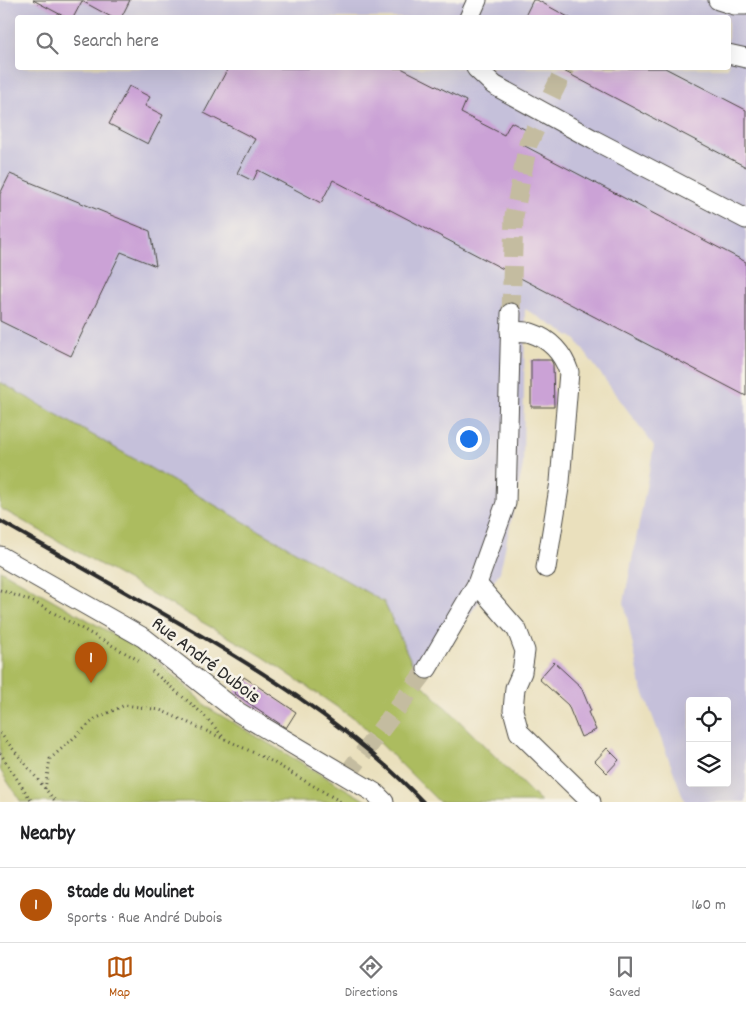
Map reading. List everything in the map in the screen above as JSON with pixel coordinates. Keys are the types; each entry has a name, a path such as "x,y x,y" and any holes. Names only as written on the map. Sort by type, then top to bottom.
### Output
{"street":[{"path":"470,15 477,0"},
{"path":"718,0 734,5 746,5"},
{"path":"731,55 746,58"},
{"path":"478,70 494,85 594,140 746,219"},
{"path":"427,669 477,584 506,503 510,322 555,346 565,360 569,372 560,482 546,568"},
{"name":"Rue André Dubois","path":"0,556 144,638 238,712 375,793 384,802"},
{"path":"477,584 517,630 525,651 522,672 515,688 513,710 519,732 591,802"}],"path":[{"path":"0,590 34,602 141,661"},
{"path":"148,667 203,714 225,739"},
{"path":"45,789 50,759 95,719 125,705 160,710 225,739 271,761 341,802"},
{"path":"0,733 56,802"},
{"path":"0,753 32,802"}],"shaded area":[{"path":"0,0 746,0 746,802 685,802 641,686 624,602 654,446 575,339 525,309 523,465 500,572 421,683 384,602 0,382"}],"green space":[{"path":"0,382 384,602 421,683 541,802 439,802 359,722 262,656 0,508"},
{"path":"0,570 153,657 210,709 368,802 21,802 0,770"}],"building":[{"path":"33,0 130,0 122,15 108,15 82,1 75,15 61,15"},
{"path":"533,0 537,0 564,15 526,15"},
{"path":"227,70 405,70 466,101 461,113 504,135 511,122 530,132 523,145 746,262 746,396 333,180 321,203 258,170 253,181 237,173 255,139 204,113"},
{"path":"562,70 669,70 746,110 746,167"},
{"path":"129,86 150,97 145,106 163,115 148,144 109,124"},
{"path":"10,174 150,231 156,266 121,252 71,356 0,321 0,194"},
{"path":"531,360 551,360 553,364 554,407 531,407"},
{"path":"554,662 581,687 591,711 588,712 596,730 581,737 568,705 539,679"},
{"path":"244,677 296,712 286,728 234,693"},
{"path":"607,748 619,760 607,773 595,761"}],"tunnel":[{"path":"511,313 514,216 528,144 564,70"},
{"path":"346,776 427,669"}],"railway":[{"path":"0,521 197,633 300,698 364,747 423,802"}],"place":[{"name":"Stade du Moulinet","path":"91,683"}]}
